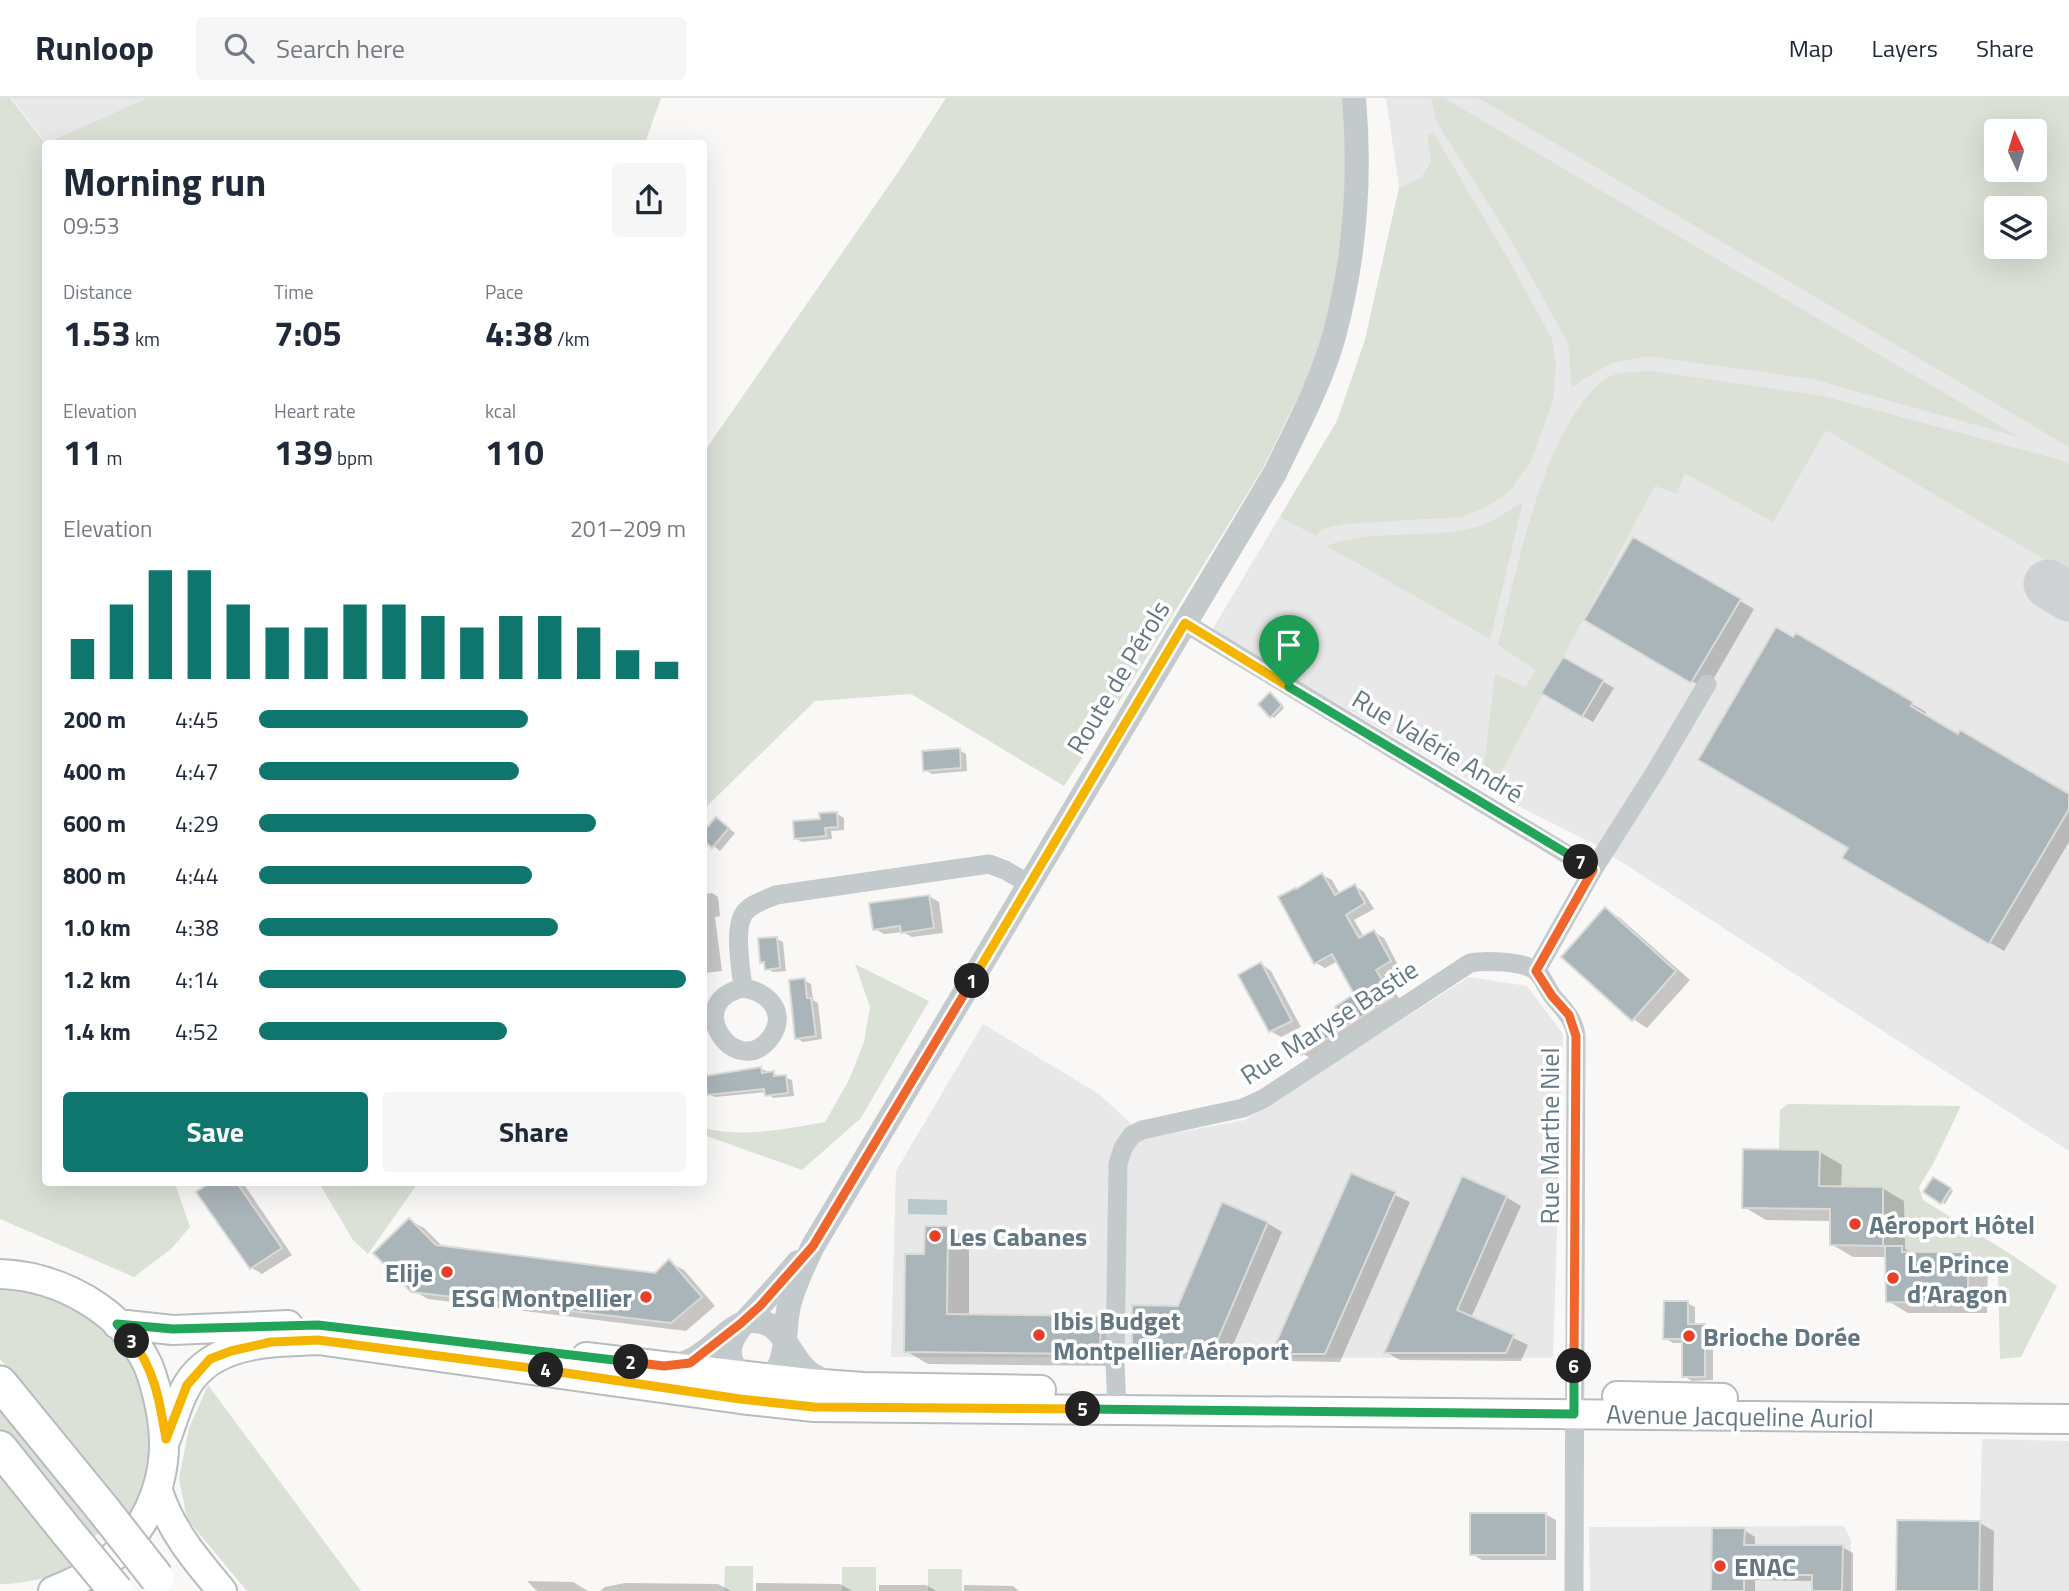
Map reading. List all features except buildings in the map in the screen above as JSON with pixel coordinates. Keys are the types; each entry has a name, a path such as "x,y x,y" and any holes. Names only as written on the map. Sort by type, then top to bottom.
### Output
{"highway":[{"path":"0,1383 163,1584"},
{"path":"0,1448 116,1591"}],"main road":[{"path":"0,1256 27,1268 76,1283 103,1298 122,1313 135,1318 279,1325"},
{"path":"0,1268 78,1295 100,1308 117,1324 134,1343 147,1364 156,1386 166,1439 158,1491 145,1518 128,1542 107,1562 80,1580 53,1591"},
{"path":"0,1274 29,1277"},
{"name":"Avenue Jacqueline Auriol","path":"117,1324 173,1329 318,1325 664,1366 755,1383 835,1384 1117,1400"},
{"name":"Avenue Jacqueline Auriol","path":"166,1439 187,1385 210,1359 271,1342 318,1340 783,1405 823,1407 1117,1400 1253,1391 1574,1405 2069,1419"},
{"name":"Avenue Jacqueline Auriol","path":"1574,1405 2069,1400"},
{"path":"158,1491 164,1513 187,1550 222,1591"}],"street":[{"name":"Route de Pérols","path":"785,1344 789,1305 813,1246 1275,473 1304,414 1333,337 1349,265 1356,210 1357,133 1354,98"},
{"name":"Rue Valérie André","path":"1185,623 1593,870"},
{"path":"1536,971 1593,870 1707,684"},
{"path":"743,988 739,927 743,913 776,895 989,864 1029,884"},
{"name":"Rue Maryse Bastie","path":"1117,1400 1117,1181 1123,1148 1132,1135 1142,1130 1242,1108 1263,1099 1470,963 1507,963 1536,971"},
{"name":"Rue Marthe Niel","path":"1536,971 1552,996 1569,1015 1576,1036 1574,1591"},
{"name":"Route de Pérols","path":"664,1366 690,1363 740,1324 813,1246"},
{"path":"783,1405 755,1383 730,1354 732,1338 740,1324 754,1321 769,1323 780,1333 806,1371 835,1384"},
{"path":"593,1377 610,1375 725,1387 755,1383 781,1363 785,1344"}],"shaded area":[{"path":"0,98 10,98 43,140 42,1186 176,1186 190,1227 171,1249 134,1277 0,1219"},
{"path":"11,98 147,98 56,140 44,140"},
{"path":"147,98 661,98 646,140 54,140"},
{"path":"946,98 1345,98 1349,180 1332,299 1316,360 1263,468 1131,683 1064,786 911,694 815,701 707,806 707,448 903,165"},
{"path":"1386,98 2069,98 2069,1151 1592,843 1484,789 1212,630 1337,421 1365,340 1399,188"},
{"path":"1431,98 1444,98 2019,437 1812,379 1647,356 1612,363 1572,388 1568,343 1508,235 1436,121"},
{"path":"1478,98 2069,98 2069,447"},
{"path":"1433,132 1552,339 1556,366 1553,401 1531,461 1510,491 1485,508 1460,517 1343,524 1323,529 1316,536 1280,517 1337,421 1365,340 1399,188 1421,178 1431,162 1427,135"},
{"path":"1651,371 1823,396 2065,461 2069,464 2069,574 1826,430 1773,522 1685,473 1677,494 1655,486 1492,789 1482,784 1495,674 1525,687 1536,670 1498,645 1523,543 1547,469 1562,435 1580,406 1600,383 1617,374"},
{"path":"1523,502 1490,639 1327,546 1364,537 1467,529 1490,522"},
{"path":"855,964 929,1001 861,1118 802,1170 707,1136 707,1129 749,1132 825,1122 849,1080 864,1042 870,1007"},
{"path":"1469,977 1527,986 1563,1034 1553,1358 891,1357 896,1171 983,1024 1099,1094 1147,1138 1245,1120"},
{"path":"1788,1104 1961,1106 1919,1187 1923,1200 2057,1286 2021,1357 2000,1359 1998,1269 1946,1270 1946,1252 1902,1252 1902,1246 1883,1246 1883,1187 1831,1186 1819,1198 1820,1151 1779,1150 1780,1110"},
{"path":"321,1186 416,1186 368,1254 353,1240"},
{"path":"908,1199 947,1200 947,1215 908,1214"},
{"path":"0,1284 25,1285 93,1312 142,1374 153,1455 137,1505 129,1518 0,1359"},
{"path":"208,1385 361,1591 247,1591 187,1519 179,1479 189,1428"},
{"path":"0,1402 102,1530 88,1542 0,1434"},
{"path":"1982,1439 2069,1441 2069,1591 1896,1591 1897,1520 1980,1521"},
{"path":"0,1474 74,1569 29,1581 0,1584"},
{"name":"ENAC","path":"1844,1526 1851,1540 1851,1591 1590,1591 1589,1527"},
{"path":"725,1566 753,1566 753,1591 724,1591"},
{"path":"842,1567 876,1567 876,1591 842,1591"},
{"path":"928,1569 962,1569 962,1591 928,1591"}],"taxiway":[{"path":"2048,584 2069,597"}],"place":[{"name":"Aéroport Hôtel","path":"1855,1224"},
{"name":"Les Cabanes","path":"935,1236"},
{"name":"Elije","path":"447,1272"},
{"name":"Le Prince d’Aragon","path":"1893,1278"},
{"name":"ESG Montpellier","path":"646,1297"},
{"name":"Ibis Budget Montpellier Aéroport","path":"1039,1335"},
{"name":"Brioche Dorée","path":"1689,1336"},
{"name":"ENAC","path":"1720,1566"}],"route":[{"path":"1185,623 1289,687 1593,870 1536,971 1552,996 1569,1015 1576,1036 1574,1414 814,1407 783,1405 318,1340 271,1342 210,1359 187,1385 166,1439 156,1386 147,1364 134,1343 117,1324 157,1329 318,1325 664,1366 690,1363 760,1306 813,1246 1185,623"}]}
